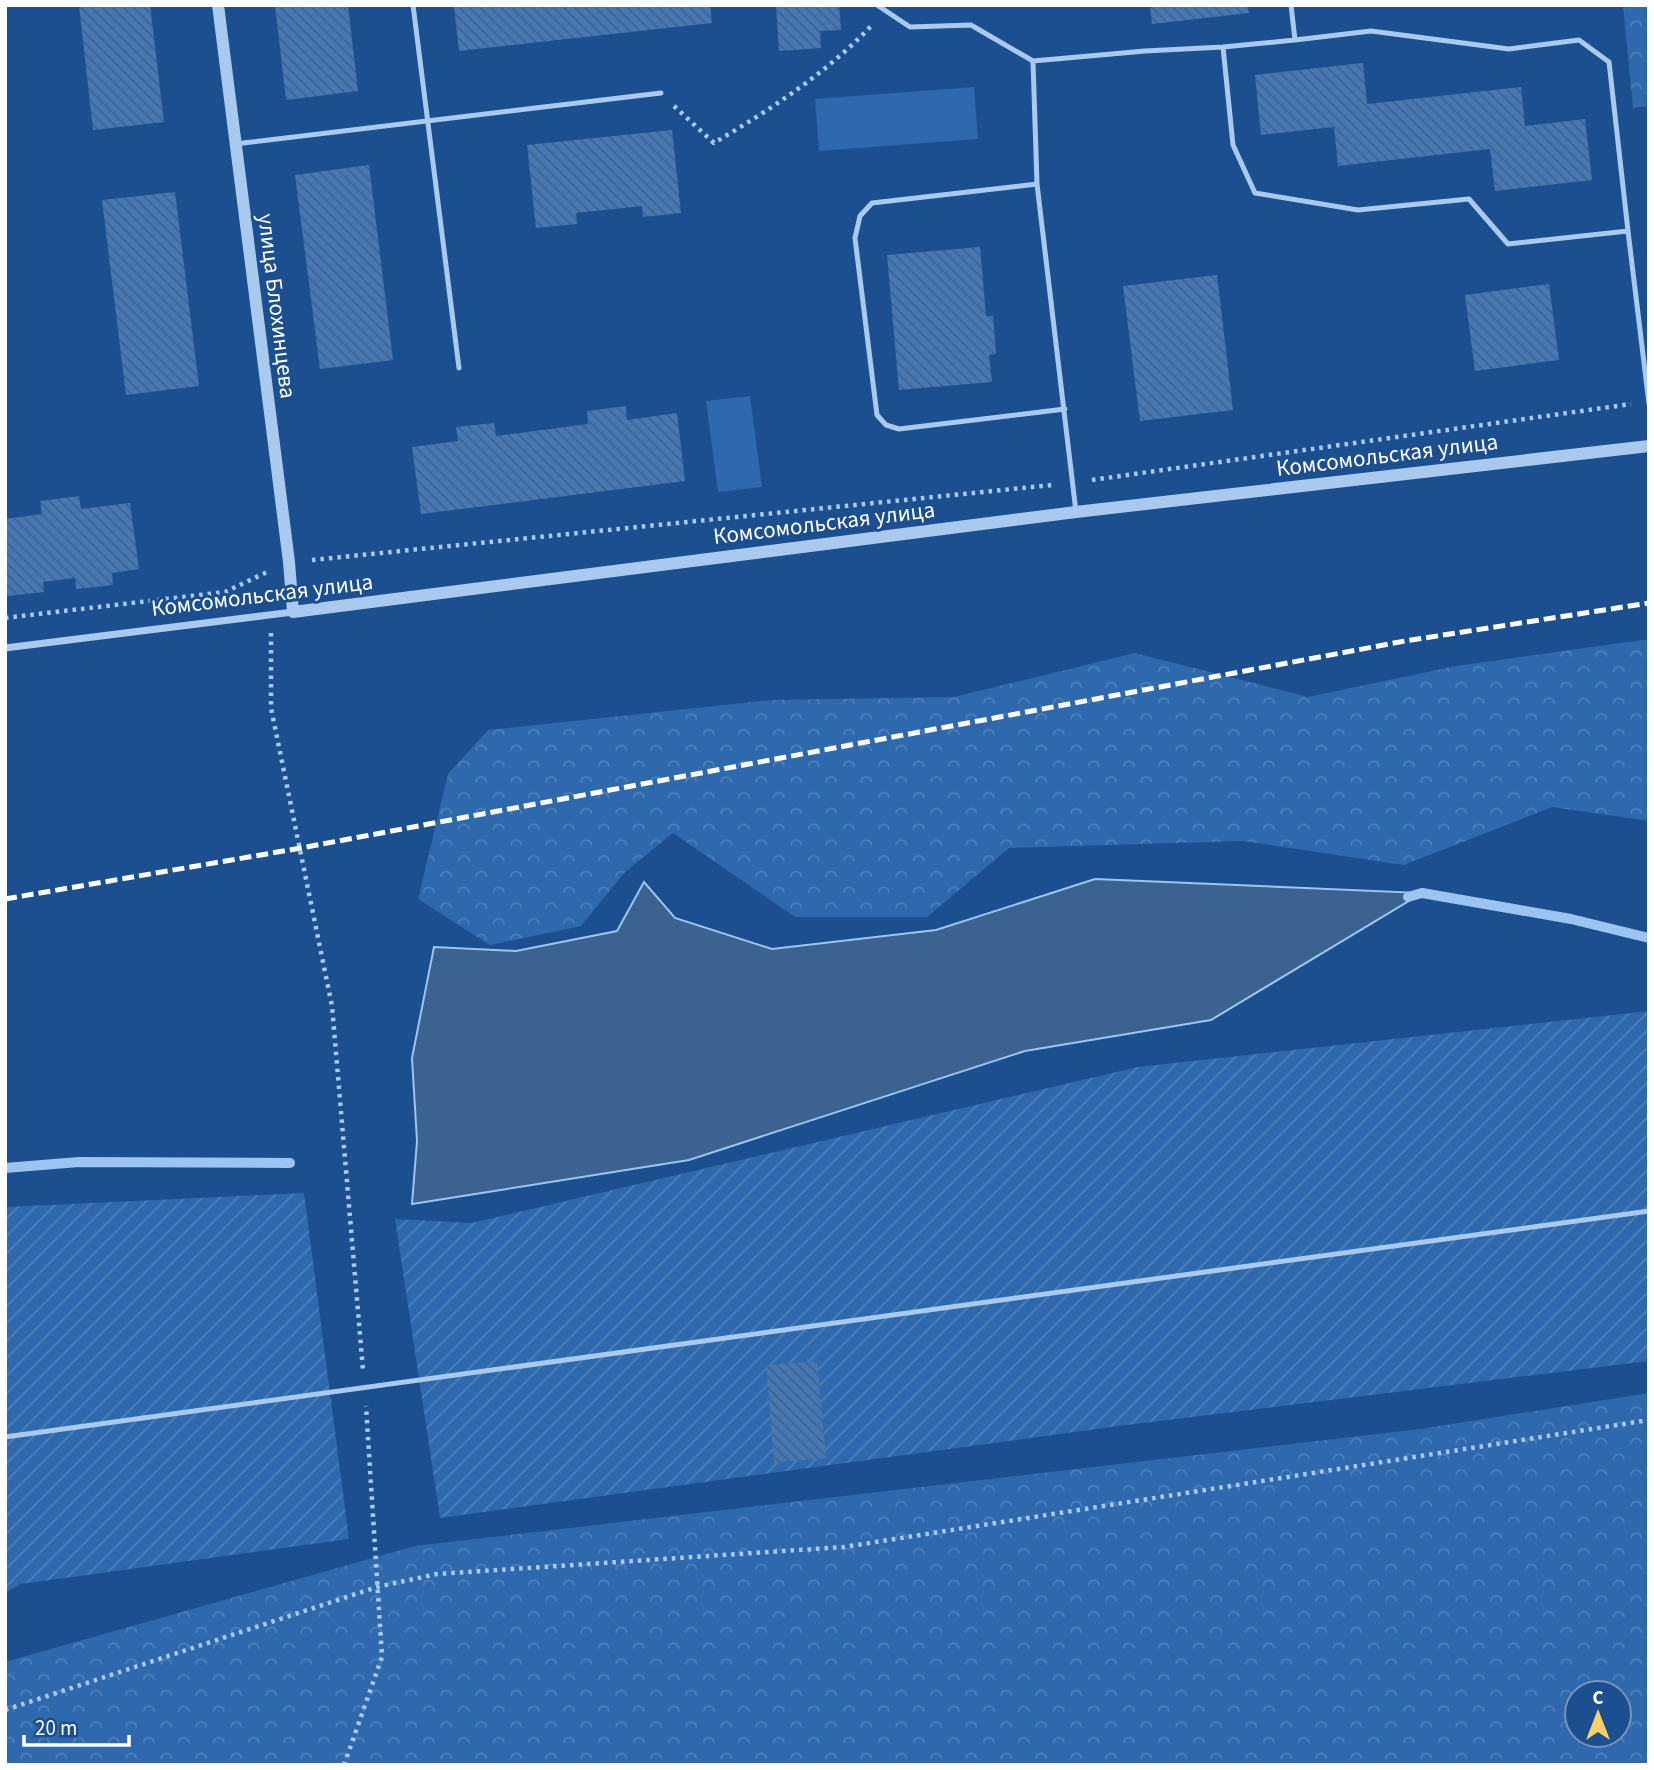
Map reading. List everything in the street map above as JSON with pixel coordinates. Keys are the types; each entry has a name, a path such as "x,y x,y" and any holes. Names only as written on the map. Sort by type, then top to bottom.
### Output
{"street":[{"name":"улица Блохинцева","path":"218,5 289,562 293,612"},
{"name":"Комсомольская улица","path":"5,649 1076,512 1649,446"}],"lane":[{"path":"413,5 459,368"},
{"path":"877,5 910,27 971,25 1032,61 1223,47 1371,31 1509,49 1579,40 1609,62 1649,403"},
{"path":"1291,5 1295,40"},
{"path":"1223,47 1233,145 1255,193 1358,210 1469,199 1508,244 1628,231"},
{"path":"1032,61 1037,184 1076,512"},
{"path":"235,144 661,93"},
{"path":"1037,184 873,203 860,216 855,238 875,401 877,415 886,425 899,429 1065,409"},
{"path":"5,1437 1649,1211"}],"path":[{"path":"661,93 714,143 763,114 846,53 886,11"},
{"path":"5,618 225,592 289,562 1074,482 1649,403"},
{"path":"272,615 271,708 332,1006 365,1387 382,1657 344,1765"},
{"path":"5,1710 377,1587 437,1574 844,1547 1649,1420"}],"green space":[{"path":"1623,5 1649,5 1649,106 1633,108"},
{"path":"974,87 978,139 819,151 815,99"},
{"path":"750,396 762,487 718,492 706,401"},
{"path":"1649,639 1649,821 1552,807 1404,865 1243,841 1009,848 927,917 795,917 673,833 624,873 581,926 490,945 418,899 448,774 488,730 772,700 954,697 1135,653 1308,697 1456,666"},
{"path":"1649,1011 1649,1361 1119,1426 440,1518 395,1219 472,1223 1138,1067"},
{"path":"304,1193 349,1539 21,1584 5,1593 5,1207"},
{"path":"1649,1393 1649,1765 5,1765 5,1662 415,1546 1420,1429"}],"shaded area":[{"path":"1095,879 1422,893 1211,1020 1025,1051 689,1160 412,1204 417,1141 412,1058 434,947 516,951 617,931 644,882 675,918 772,949 936,930"}],"building":[{"path":"79,5 150,5 164,122 93,130"},
{"path":"275,5 348,5 358,91 286,100"},
{"path":"710,5 712,23 459,51 454,7"},
{"path":"776,5 839,5 841,30 820,31 821,48 779,51"},
{"path":"1150,5 1248,5 1249,13 1152,24"},
{"path":"1363,63 1367,104 1521,87 1525,126 1585,119 1592,180 1495,191 1490,149 1338,166 1334,127 1261,135 1255,75"},
{"path":"672,130 681,213 643,217 642,206 576,213 577,224 536,228 527,145"},
{"path":"369,165 393,360 320,369 295,175"},
{"path":"175,192 199,386 126,395 102,200"},
{"path":"980,247 986,316 993,316 996,354 989,355 992,382 899,390 887,255"},
{"path":"1217,275 1233,410 1140,421 1123,286"},
{"path":"1549,284 1559,360 1475,371 1465,295"},
{"path":"626,406 627,420 677,413 685,481 421,514 412,447 458,441 456,427 494,423 496,436 588,424 587,411"},
{"path":"79,496 81,509 130,503 139,569 112,573 113,585 76,589 75,578 43,582 44,592 7,596 5,519 42,514 40,501"},
{"path":"817,1361 826,1458 774,1463 766,1365"}],"waterway":[{"path":"1408,897 1422,893 1571,919 1649,938"},
{"path":"5,1168 79,1162 290,1163"}],"railway":[{"path":"5,899 301,848 1405,641 1649,603"}]}
